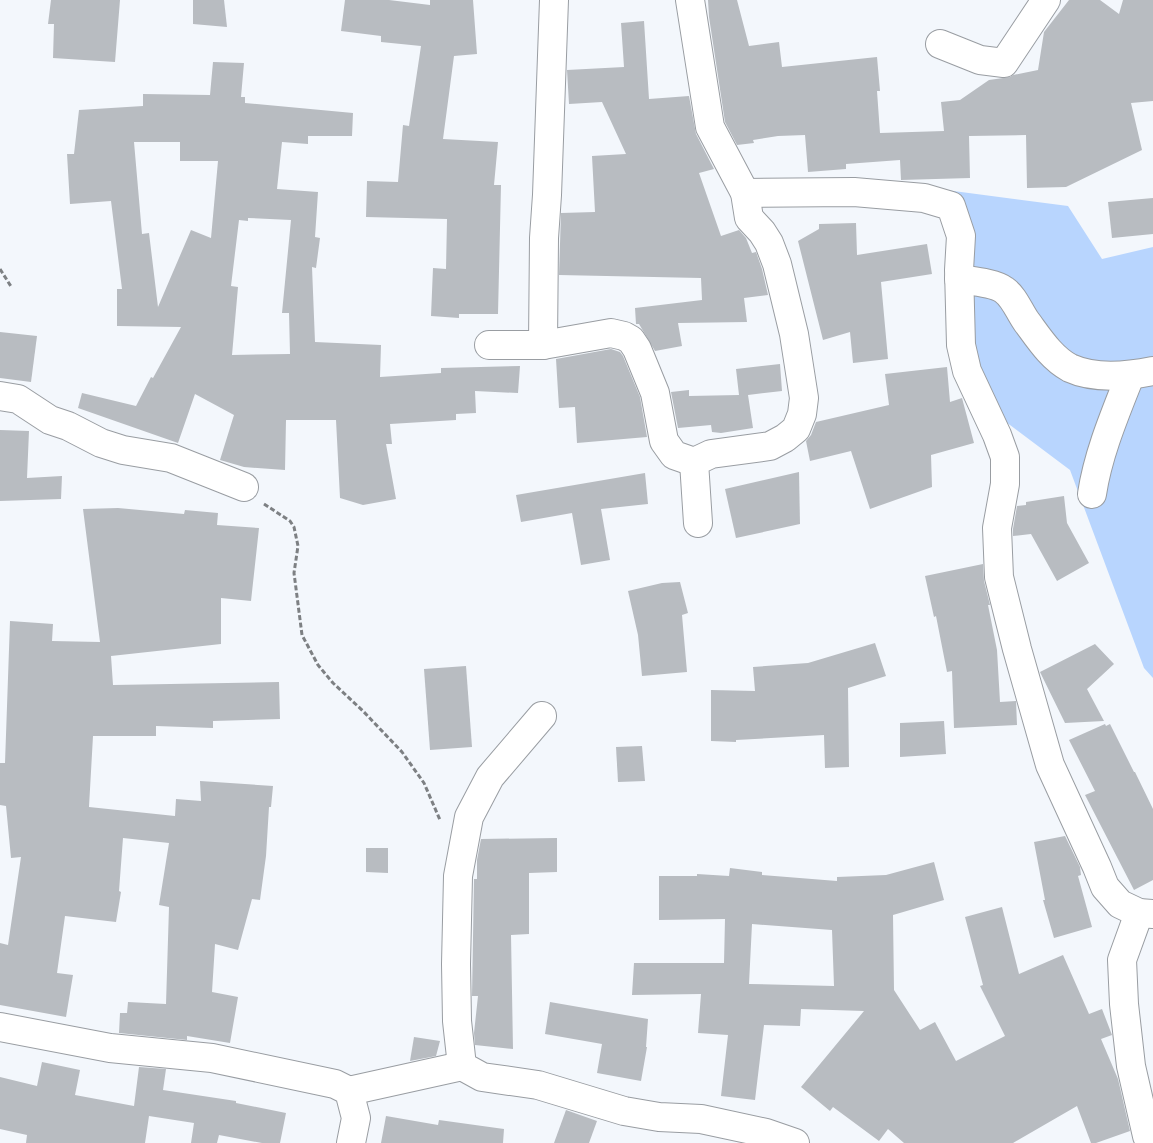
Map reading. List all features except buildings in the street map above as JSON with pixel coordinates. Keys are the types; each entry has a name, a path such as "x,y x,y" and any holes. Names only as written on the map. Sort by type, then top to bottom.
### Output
{"street":[{"path":"543,345 544,238 548,195 554,0"},
{"path":"489,345 543,345 611,333 624,336 631,340 637,349 655,393 664,442 674,455 694,462 711,454 770,446 785,438 796,428 802,414 804,398 794,334 776,264 766,238 749,218 745,192 710,127 690,0"},
{"path":"940,44 980,60 1004,63 1046,0"},
{"path":"745,192 854,192 924,198 951,206 961,236 959,279 963,356 967,371 997,435 1005,457 1005,484 997,528 999,577 1017,649 1050,765 1094,858 1105,887 1120,904 1146,913 1122,960 1124,1004 1131,1066 1147,1136"},
{"path":"959,279 1002,288 1010,296 1048,350 1069,368 1084,372 1141,373"},
{"path":"1092,494 1095,476 1117,408 1141,373"},
{"path":"0,396 18,399 50,420 82,432 101,442 123,450 171,458 244,487"},
{"path":"694,462 698,523"},
{"path":"462,1066 457,1021 456,944 458,876 469,817 490,777 542,716"},
{"path":"0,1027 110,1048 212,1058 335,1084 349,1091 462,1066 482,1077 538,1085 624,1111 659,1117 701,1119 766,1132 795,1143"},
{"path":"349,1091 356,1118 351,1143"}],"path":[{"path":"0,270 12,288"},
{"path":"244,487 264,504 290,521 294,527 298,546 294,573 302,635 318,665 333,683 402,752 424,783 442,826"}],"shaded area":[{"path":"946,190 1068,206 1102,259 1153,247 1153,678 1144,668 1070,470 994,413 957,322"}]}
